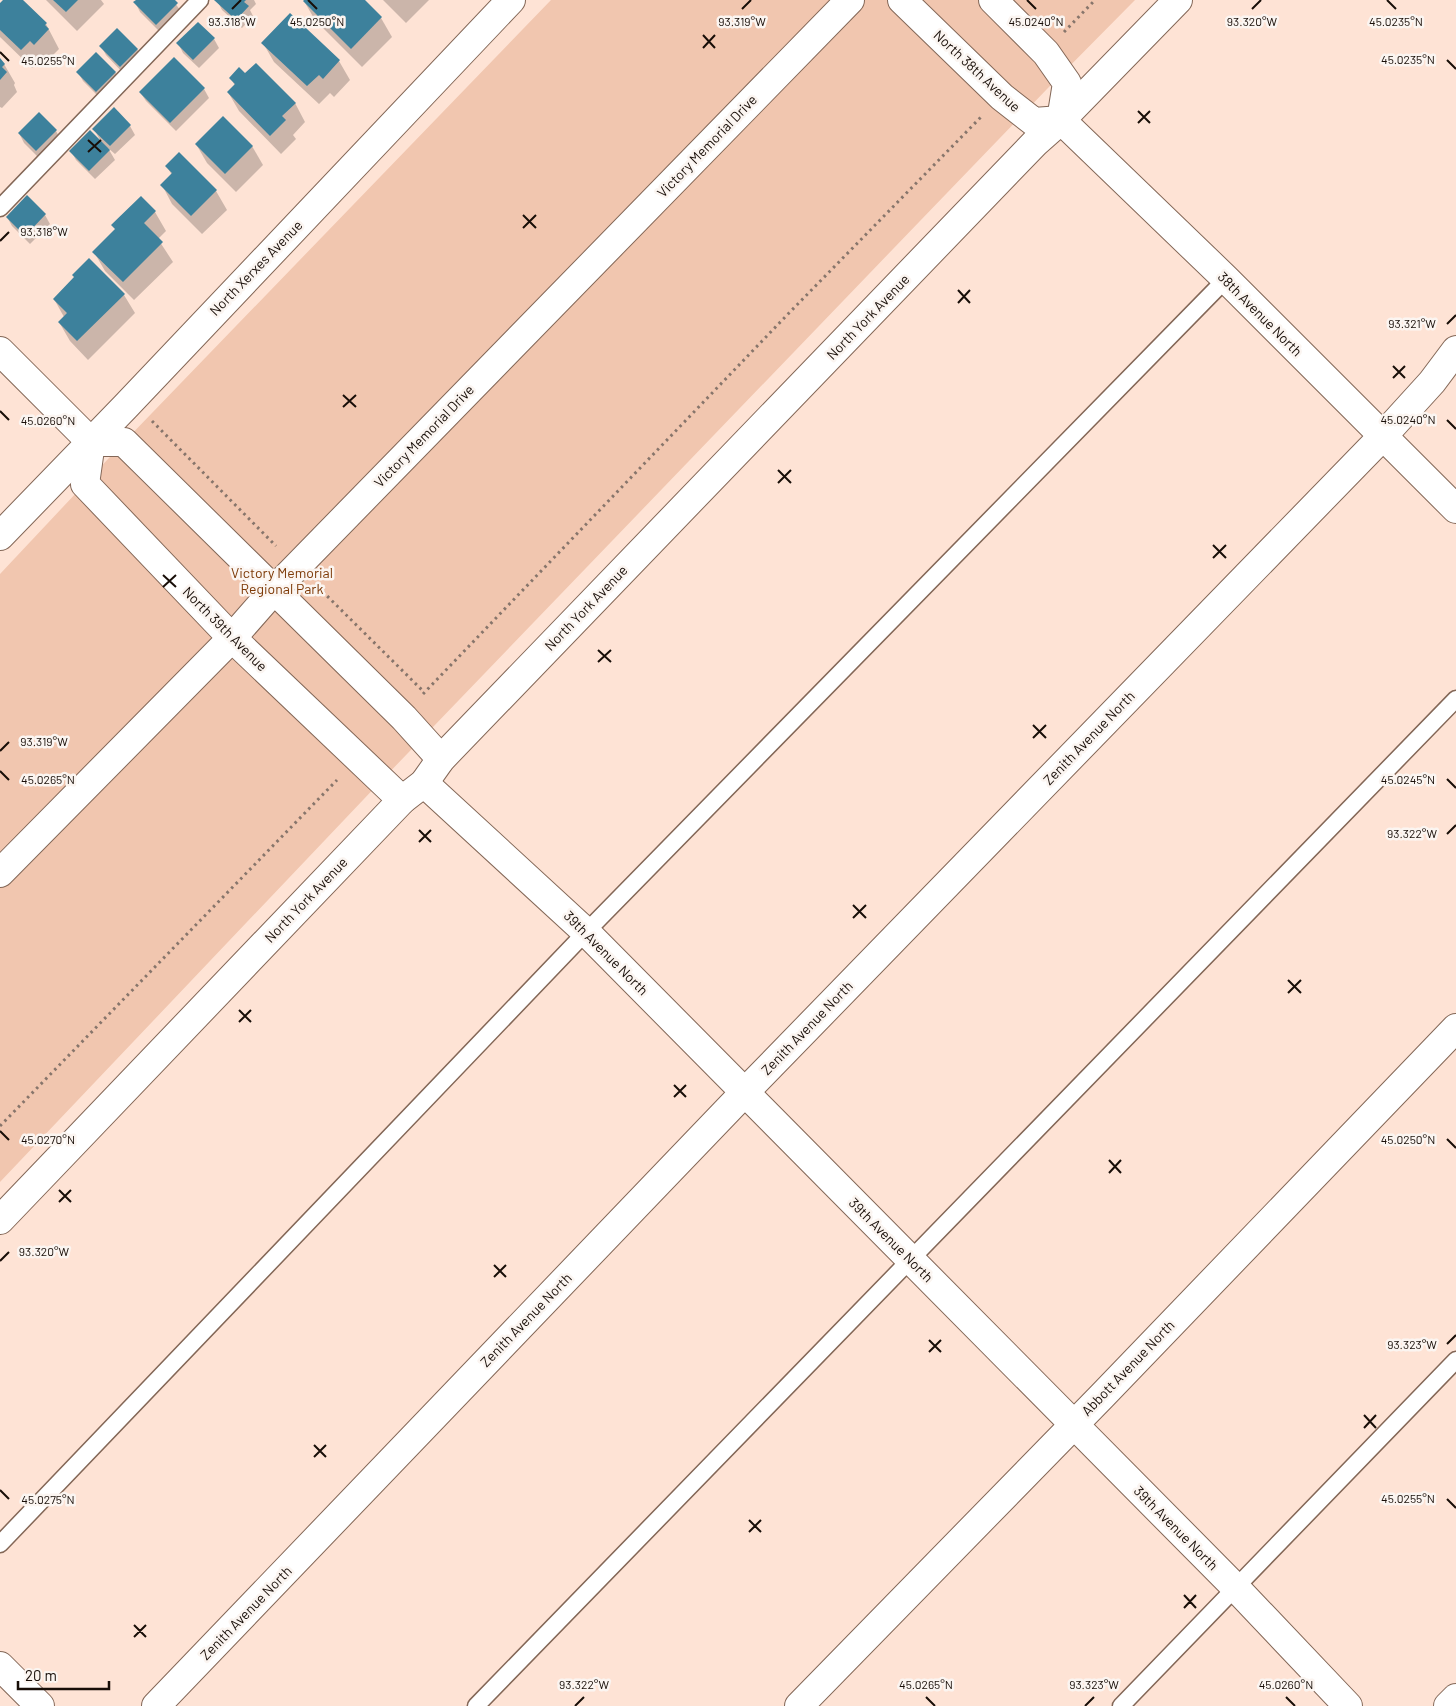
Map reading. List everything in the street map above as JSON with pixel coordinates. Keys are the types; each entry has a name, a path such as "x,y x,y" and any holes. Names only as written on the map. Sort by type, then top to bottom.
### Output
{"street":[{"name":"North Xerxes Avenue","path":"0,536 511,0"},
{"name":"Victory Memorial Drive","path":"0,873 232,638 274,590 850,0"},
{"name":"North 38th Avenue","path":"902,0 1002,96 1034,122 1061,120"},
{"path":"993,0 1046,52 1067,83 1061,120"},
{"name":"North York Avenue","path":"0,1220 402,800 424,783 441,759 1034,143 1061,120 1178,0"},
{"name":"38th Avenue North","path":"1061,120 1226,279 1456,509"},
{"name":"Zenith Avenue North","path":"156,1706 745,1092 1382,437 1432,382 1456,350"},
{"path":"0,351 91,442 124,442 404,718 441,759"},
{"name":"North 39th Avenue","path":"91,442 85,484 232,638 402,800"},
{"name":"39th Avenue North","path":"424,783 586,932 1235,1587 1348,1706"},
{"name":"Abbott Avenue North","path":"799,1706 1456,1028"},
{"path":"0,1666 40,1706"},
{"path":"1448,1706 1456,1698"}],"lane":[{"path":"0,208 200,0"},
{"path":"0,1544 586,932 1226,279"},
{"path":"476,1706 1456,699"},
{"path":"1121,1706 1456,1360"}],"path":[{"path":"1062,35 1095,0"},
{"path":"424,692 774,328 984,114"},
{"path":"0,1126 340,777"}],"green space":[{"name":"Victory Memorial Regional Park","path":"551,0 1135,0 382,780 0,1182 0,574 124,442"}],"building":[{"path":"3,0 23,0 47,23 45,25 49,29 34,45 30,41 21,50 0,30 0,3"},
{"path":"53,0 78,0 66,12"},
{"path":"136,0 175,0 178,3 156,25 133,2"},
{"path":"214,0 246,0 244,2 249,6 236,20"},
{"path":"304,0 365,0 382,17 351,49"},
{"path":"290,13 340,60 323,79 319,75 307,86 261,43"},
{"path":"198,22 215,38 193,60 176,43"},
{"path":"117,28 138,49 120,67 99,46"},
{"path":"96,52 116,72 96,92 76,72"},
{"path":"174,57 205,88 170,123 139,92"},
{"path":"0,58 5,64 2,67 7,72 0,80"},
{"path":"256,63 296,103 282,116 286,120 270,136 227,92 235,84 229,78 239,67 245,73"},
{"path":"114,107 131,125 110,146 92,129"},
{"path":"39,112 57,130 36,151 18,133"},
{"path":"223,116 253,146 225,174 195,144"},
{"path":"90,130 110,150 89,171 69,151"},
{"path":"179,152 217,190 191,216 160,185 172,173 165,166"},
{"path":"27,195 46,214 25,236 6,217"},
{"path":"141,196 156,211 144,223 163,242 123,282 92,252 115,229 111,225"},
{"path":"89,258 125,294 77,341 58,322 67,313 53,299 74,277 72,275"}]}
